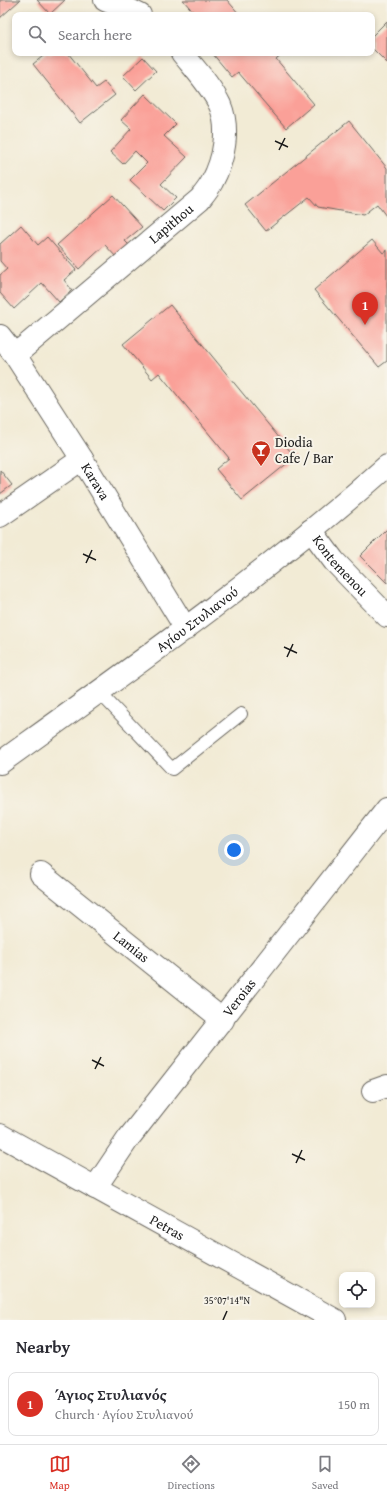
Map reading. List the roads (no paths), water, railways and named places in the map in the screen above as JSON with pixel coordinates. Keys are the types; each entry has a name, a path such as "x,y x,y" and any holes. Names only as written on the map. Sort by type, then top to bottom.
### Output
{"street":[{"path":"105,0 134,12"},
{"name":"Lapithou","path":"15,355 200,199 212,183 222,161 225,126 220,106 208,85 184,56"},
{"name":"Karava","path":"0,336 15,355 82,459 186,629"},
{"path":"0,516 82,459"},
{"name":"Αγίου Στυλιανού","path":"0,763 186,629 349,500 387,466"},
{"name":"Kontemenou","path":"311,530 334,560 387,616"},
{"name":"Veroias","path":"95,1188 128,1139 387,809"},
{"name":"Lamias","path":"41,874 222,1020"},
{"name":"Petras","path":"0,1135 335,1320"}],"lane":[{"path":"99,692 172,769 241,714"}],"place":[{"name":"Άγιος Στυλιανός","path":"365,325"},
{"name":"Diodia Cafe / Bar","path":"261,467"}]}
